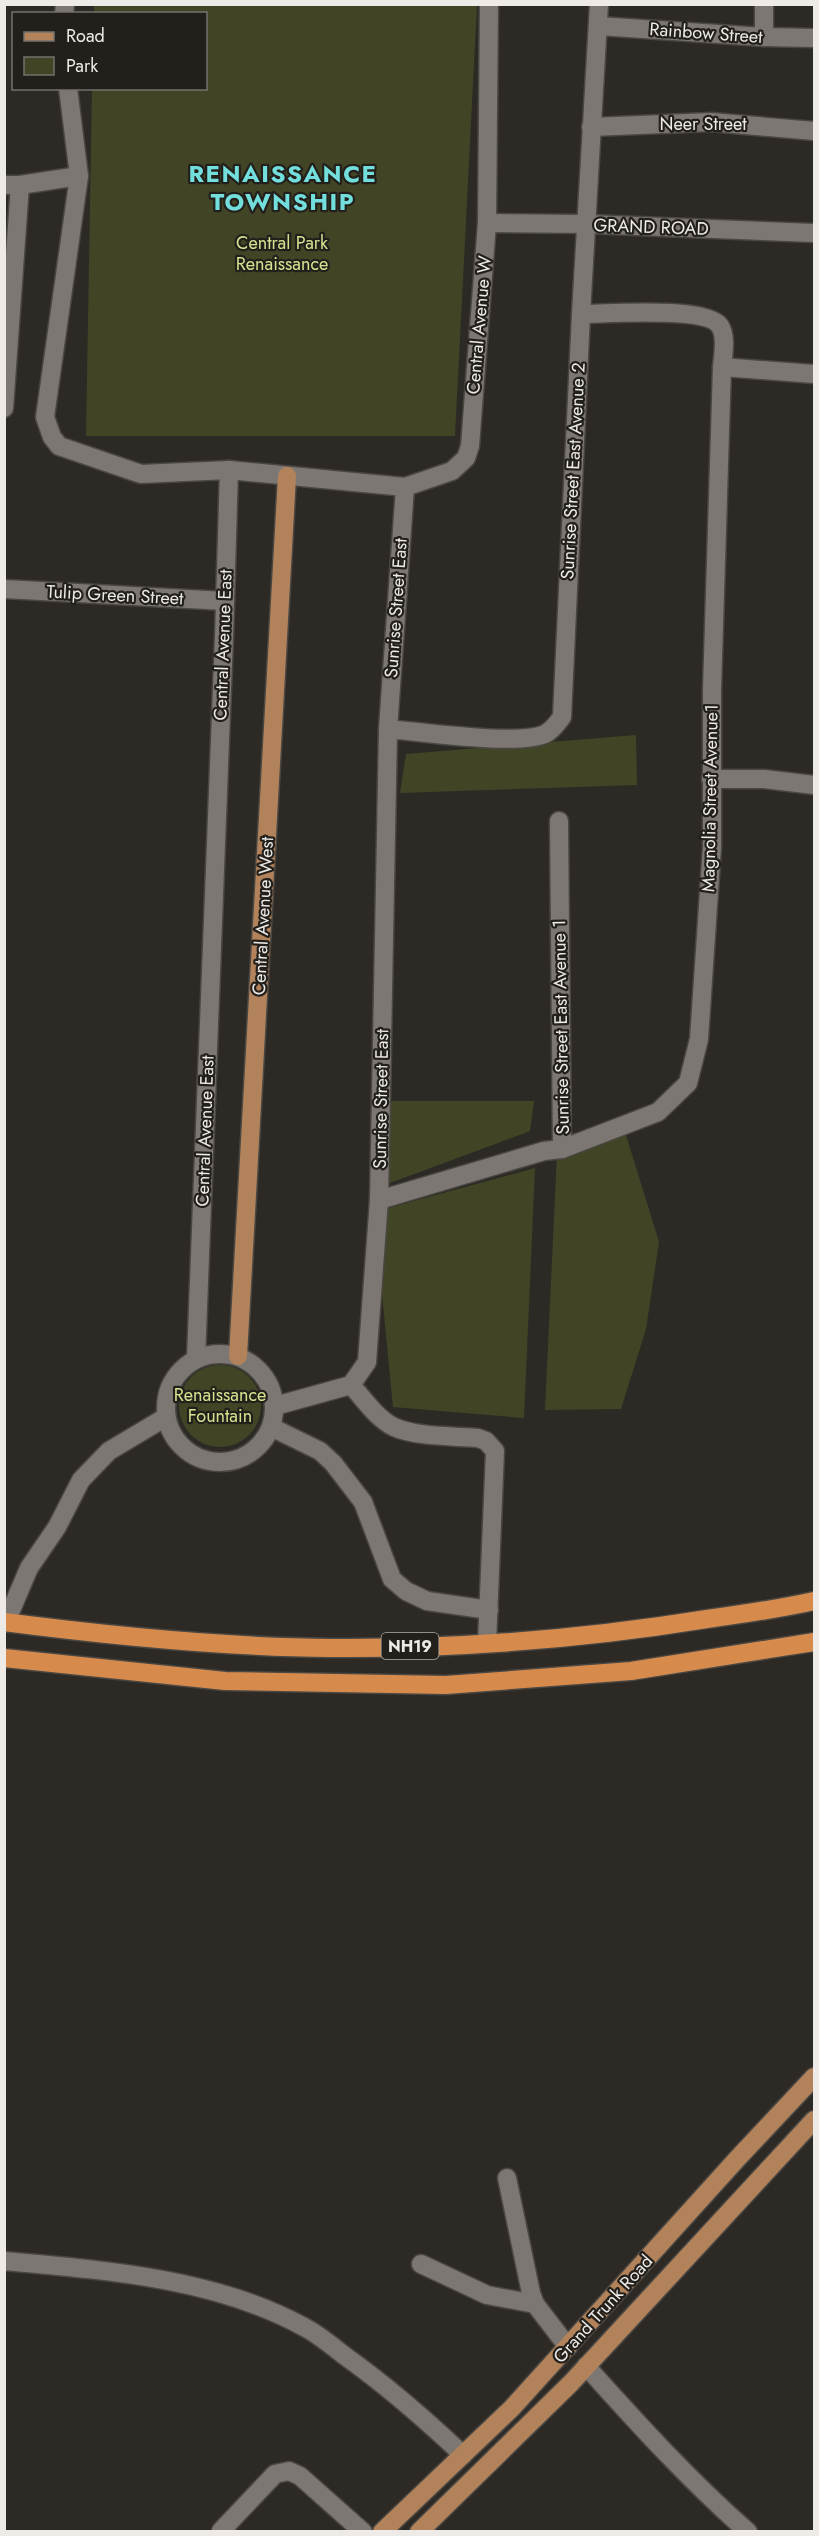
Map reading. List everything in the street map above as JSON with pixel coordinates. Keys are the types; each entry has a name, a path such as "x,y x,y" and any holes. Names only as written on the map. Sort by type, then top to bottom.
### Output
{"highway":[{"name":"NH19","path":"5,1622 123,1636 331,1648 487,1643 629,1632 814,1601"},
{"name":"NH19","path":"4,1658 225,1681 446,1684 631,1671 814,1642"}],"main road":[{"name":"Central Avenue West","path":"238,1356 287,476"},
{"name":"Grand Trunk Road","path":"382,2532 512,2408 736,2159 814,2077"},
{"name":"Grand Trunk Road","path":"419,2532 586,2366 814,2120"}],"street":[{"name":"Central Avenue W","path":"229,470 405,487 452,471 466,458 470,446 487,223 489,4"},
{"name":"Sunrise Street East Avenue 2","path":"388,729 519,739 545,734 553,729 562,717 580,314 599,4"},
{"path":"764,4 764,37"},
{"name":"Rainbow Street","path":"598,26 814,38"},
{"path":"68,90 79,176 45,417 52,437 59,446 141,474 229,470"},
{"name":"Neer Street","path":"591,127 711,122 814,130"},
{"path":"4,408 12,185 79,176"},
{"name":"GRAND ROAD","path":"487,223 587,224 814,233"},
{"name":"Magnolia Street Avenue1","path":"562,1149 658,1112 688,1083 699,1039 712,847 711,778 724,347 722,327 714,320 676,313 580,314"},
{"path":"722,367 814,374"},
{"name":"Central Avenue East","path":"196,1359 229,470"},
{"name":"Sunrise Street East","path":"351,1385 367,1362 379,1200 388,729 405,487"},
{"name":"Tulip Green Street","path":"4,590 225,601"},
{"path":"711,778 764,779 814,785"},
{"name":"Sunrise Street East Avenue 1","path":"379,1200 544,1151 562,1149 559,821"},
{"path":"217,1353 238,1356 256,1368 269,1385 274,1406 271,1427 260,1445 243,1458 222,1463 201,1460 183,1449 170,1432 166,1416 168,1390 179,1371 196,1359 217,1353"},
{"path":"274,1406 351,1385 381,1418 395,1428 478,1438 486,1441 493,1449 495,1471 487,1643"},
{"path":"5,1622 29,1568 57,1527 81,1480 109,1451 166,1416"},
{"path":"271,1427 320,1452 333,1463 363,1502 392,1578 406,1591 427,1601 489,1610"},
{"path":"507,2178 527,2281 535,2304 568,2347"},
{"path":"4,2261 123,2272 188,2286 274,2312 306,2328 374,2377 409,2405 463,2455"},
{"path":"421,2264 487,2295 535,2304"},
{"path":"586,2366 639,2425 748,2532"},
{"path":"221,2531 274,2474 289,2471 300,2476 363,2532"}],"green space":[{"name":"Central Park Renaissance","path":"94,5 477,5 455,436 86,436 92,90 207,90 207,12 94,12"},
{"path":"636,735 637,785 400,793 406,754"},
{"path":"381,1101 534,1101 530,1131 382,1186"},
{"path":"558,1132 626,1135 659,1242 646,1329 621,1409 545,1410"},
{"path":"535,1168 524,1418 393,1407 374,1212"},
{"name":"Renaissance Fountain","path":"220,1365 236,1368 249,1377 258,1390 261,1406 258,1422 249,1435 236,1444 220,1447 204,1444 191,1435 182,1422 179,1406 182,1390 191,1377 204,1368"}],"district":[{"name":"RENAISSANCE TOWNSHIP","path":"283,187"}]}
